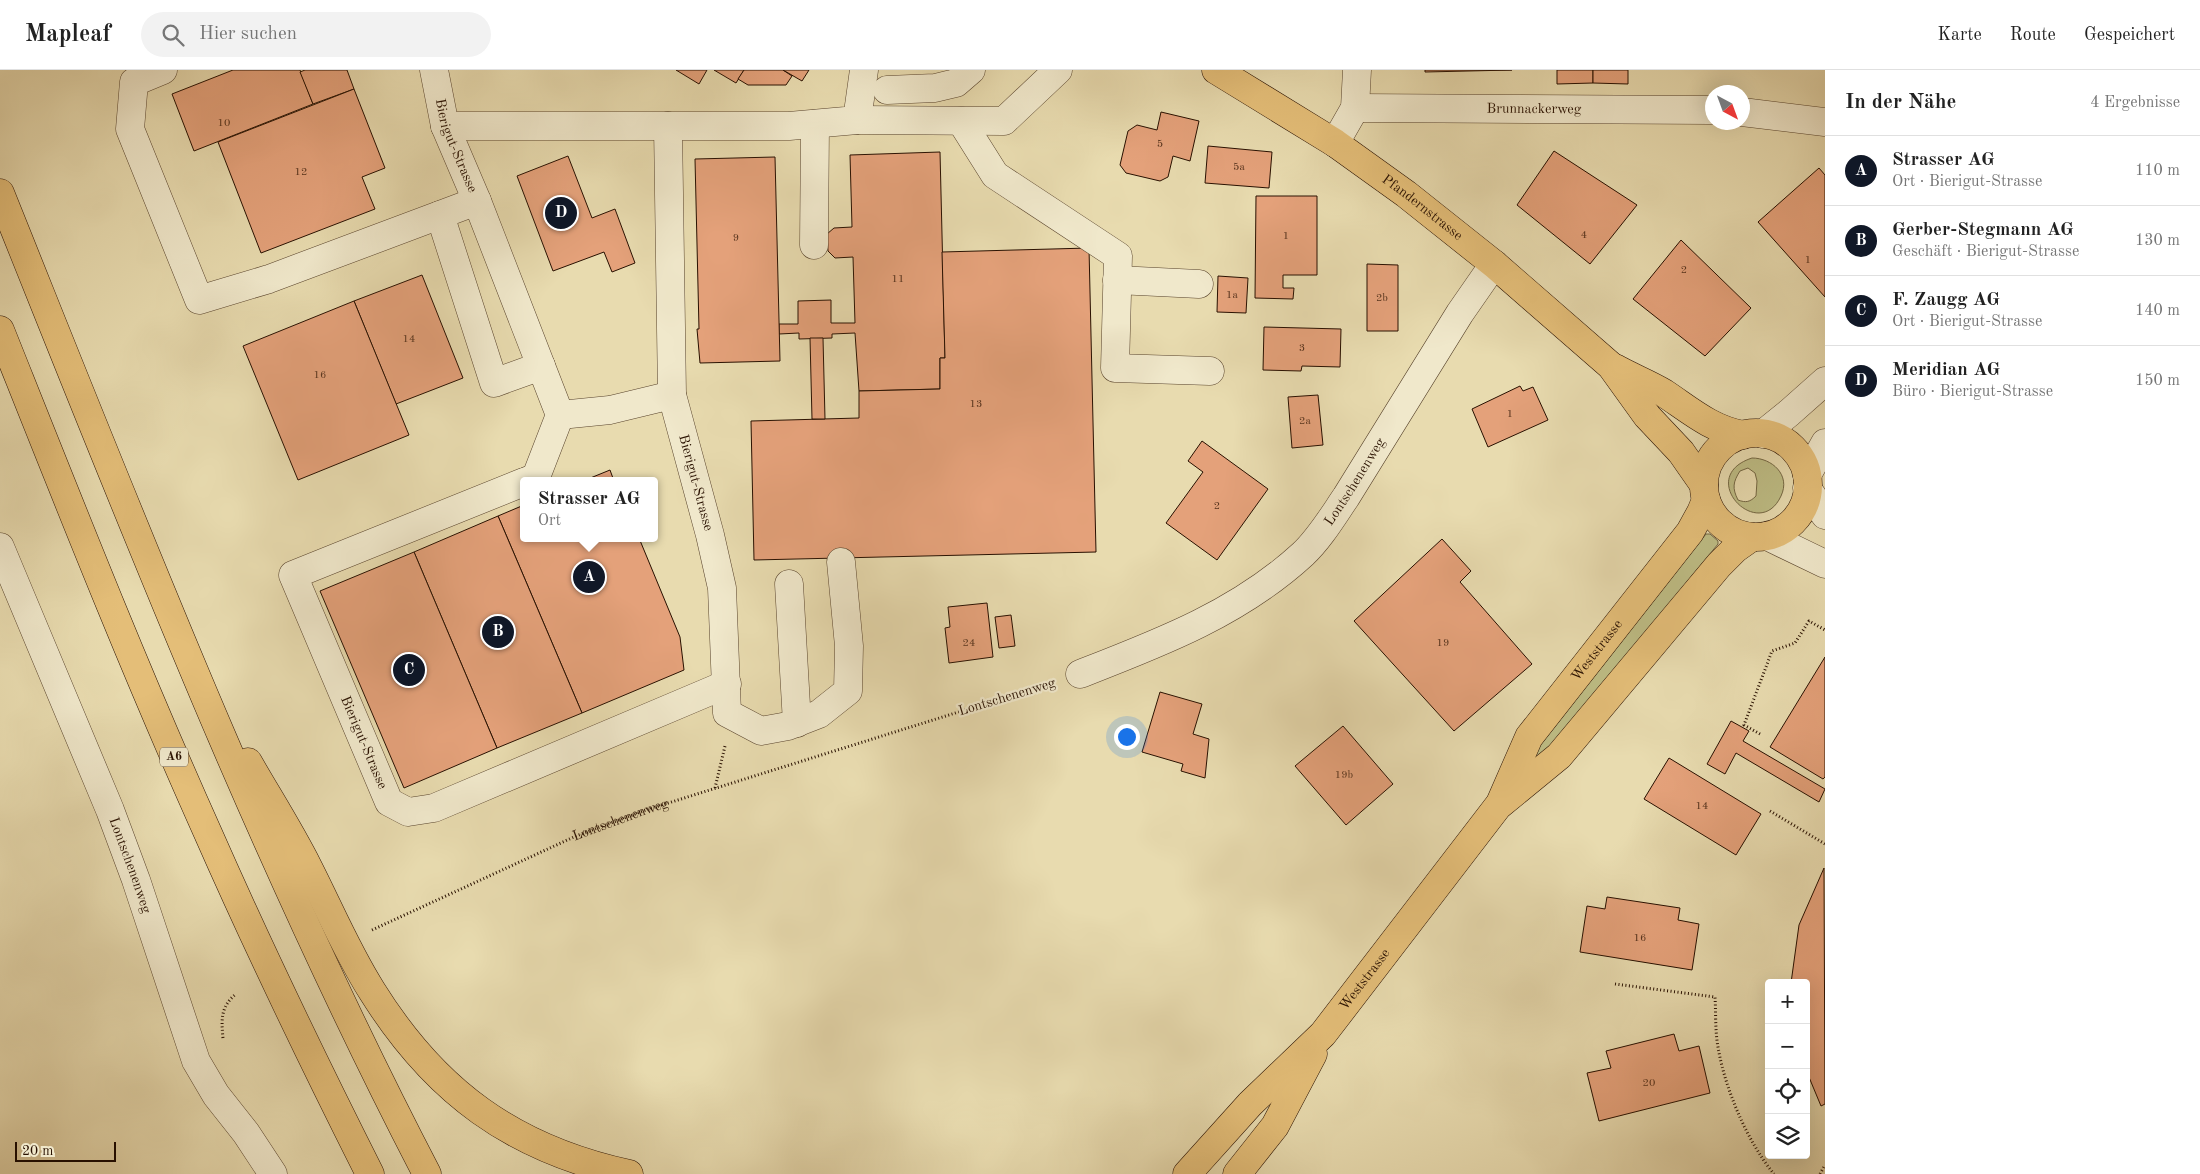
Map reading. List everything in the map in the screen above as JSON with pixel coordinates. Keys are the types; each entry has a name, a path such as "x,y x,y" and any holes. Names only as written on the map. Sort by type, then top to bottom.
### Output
{"main road":[{"name":"Pfandernstrasse","path":"1216,70 1335,143 1406,194 1494,264 1610,366 1647,416 1681,452 1705,492"},
{"path":"0,193 183,649 298,910 385,1092 427,1174"},
{"name":"A6","path":"0,330 102,584 206,829 275,981 370,1174"},
{"name":"Pfandernstrasse","path":"1610,366 1664,393 1704,422 1723,430 1753,434"},
{"path":"1753,434 1778,438 1792,447 1802,460 1807,482 1805,501 1791,524 1759,537 1739,535 1718,522 1705,492 1707,468 1715,453 1733,439 1753,434"},
{"name":"Weststrasse","path":"1498,806 1529,737 1690,532 1701,512 1705,492"},
{"name":"Weststrasse","path":"1187,1174 1250,1104 1323,1034 1498,806 1559,756 1719,565 1735,549 1759,537"},
{"path":"183,649 308,866 372,991 427,1065 457,1093 515,1134 578,1161 629,1174"},
{"name":"Weststrasse","path":"1237,1174 1276,1126 1323,1034"}],"street":[{"path":"163,70 134,82 130,129 199,300 269,279 477,201"},
{"name":"Bierigut-Strasse","path":"434,70 445,126 477,201 560,415 536,477"},
{"path":"857,120 864,70"},
{"path":"887,90 935,88 949,85 956,83 971,70"},
{"path":"445,126 789,126 857,120 1004,121 1058,70"},
{"path":"1335,143 1355,108 1357,70"},
{"name":"Brunnackerweg","path":"1355,108 1705,110"},
{"path":"1750,113 1825,122"},
{"path":"961,121 994,175 1074,225 1118,256 1115,368 1210,371"},
{"path":"814,245 815,124"},
{"name":"Bierigut-Strasse","path":"668,126 672,395 710,535 722,588 727,713"},
{"path":"440,215 494,383 541,366"},
{"name":"Lontschenenweg","path":"1080,674 1139,651 1220,614 1271,580 1304,553 1346,497 1460,313 1494,264"},
{"path":"1118,280 1199,284"},
{"path":"1753,434 1789,414 1825,381"},
{"path":"560,415 610,410 672,395"},
{"path":"1825,443 1807,482 1825,515"},
{"name":"Bierigut-Strasse","path":"520,483 293,574 389,802 408,812 434,808 727,684"},
{"path":"1759,537 1825,564"},
{"name":"Lontschenenweg","path":"0,547 110,810 151,924 196,1061 216,1095 246,1133 273,1174"},
{"path":"727,713 761,732 797,723 820,714 848,691 849,646 841,562"},
{"path":"790,584 797,723"}],"path":[{"path":"1760,734 1744,725 1772,651 1796,643 1809,621 1825,630"},
{"name":"Lontschenenweg","path":"370,931 576,836 646,810 1080,674"},
{"path":"715,788 728,737 727,713"},
{"path":"1770,811 1825,844"},
{"path":"1615,984 1715,997 1718,1048 1731,1094 1748,1134 1774,1174"},
{"path":"1820,1174 1825,1165"}],"shaded area":[{"path":"1752,458 1766,461 1778,469 1784,481 1783,488 1781,496 1771,509 1759,513 1747,510 1736,502 1730,491 1729,479 1736,467","holes":["1748,468 1755,473 1757,481 1756,496 1748,501 1738,500 1734,485 1740,471"]},
{"path":"1706,534 1710,534 1718,541 1718,544 1524,780 1517,775"}],"building":[{"path":"233,70 300,70 313,104 194,151 172,94"},
{"path":"305,70 347,70 354,89 313,104 300,72"},
{"path":"676,70 707,70 699,84"},
{"path":"714,70 744,70 736,83"},
{"path":"744,70 783,70 792,76 786,85 748,85 738,79"},
{"path":"783,70 809,70 802,81"},
{"path":"1425,70 1512,70 1425,72"},
{"path":"1557,70 1593,70 1593,83 1557,84"},
{"path":"1593,70 1628,70 1628,84 1593,83"},
{"path":"354,89 385,168 362,177 375,209 261,253 218,142"},
{"path":"1161,112 1199,121 1190,161 1173,156 1168,177 1160,181 1126,173 1120,165 1128,131 1137,125 1157,130"},
{"path":"1208,146 1272,152 1269,188 1205,183"},
{"path":"1554,151 1637,205 1590,264 1517,205"},
{"path":"940,152 945,358 940,358 940,389 859,391 855,333 832,334 832,338 799,339 799,333 779,334 779,324 798,324 798,301 831,300 831,323 855,323 853,257 835,258 828,251 827,234 834,228 852,227 850,155"},
{"path":"568,156 592,218 615,209 635,263 612,272 604,252 553,271 517,176"},
{"path":"775,157 780,361 700,363 697,329 699,329 695,159"},
{"path":"1819,168 1825,175 1825,297 1758,222"},
{"path":"1256,196 1317,196 1317,275 1283,275 1283,288 1294,288 1293,299 1255,298"},
{"path":"1681,240 1751,308 1705,356 1633,299"},
{"path":"1089,248 1096,552 754,560 751,421 859,418 859,391 940,389 940,358 945,358 942,252"},
{"path":"1367,264 1398,265 1398,331 1367,331"},
{"path":"422,275 463,378 396,404 354,301"},
{"path":"1218,276 1248,278 1246,313 1217,312"},
{"path":"354,301 409,435 298,480 243,346"},
{"path":"1264,327 1341,329 1340,367 1302,366 1301,371 1263,370"},
{"path":"810,338 823,338 825,419 812,419"},
{"path":"1520,386 1523,391 1533,387 1548,420 1488,447 1472,409"},
{"path":"1318,395 1323,445 1292,448 1288,397"},
{"path":"1202,441 1268,489 1217,560 1166,523 1203,472 1188,461"},
{"path":"610,470 613,477 593,477"},
{"path":"520,507 520,542 641,542 680,637 684,670 582,713 498,516"},
{"path":"498,516 582,713 497,748 414,552"},
{"path":"1442,539 1471,571 1460,582 1532,664 1454,731 1354,621"},
{"path":"414,552 497,748 404,788 320,591"},
{"path":"987,603 993,657 949,663 945,628 950,627 948,607"},
{"path":"1011,615 1015,646 999,648 995,617"},
{"path":"1825,657 1825,777 1823,779 1770,747"},
{"path":"1160,692 1202,704 1193,734 1209,739 1205,778 1181,771 1183,764 1142,752"},
{"path":"1731,721 1749,731 1743,741 1825,789 1819,802 1736,753 1725,774 1707,764"},
{"path":"1343,726 1393,784 1346,825 1295,766"},
{"path":"1669,758 1761,814 1736,855 1644,799"},
{"path":"1824,868 1825,1104 1821,1106 1810,1080 1810,979 1792,979 1799,925"},
{"path":"1607,897 1680,908 1678,920 1699,924 1692,970 1580,952 1587,906 1605,909"},
{"path":"1674,1034 1679,1051 1699,1046 1710,1093 1599,1121 1587,1073 1611,1068 1606,1051"}],"place":[{"name":"Meridian AG","path":"561,213"},
{"name":"Strasser AG","path":"589,577"},
{"name":"Gerber-Stegmann AG","path":"498,632"},
{"name":"F. Zaugg AG","path":"409,670"}]}
